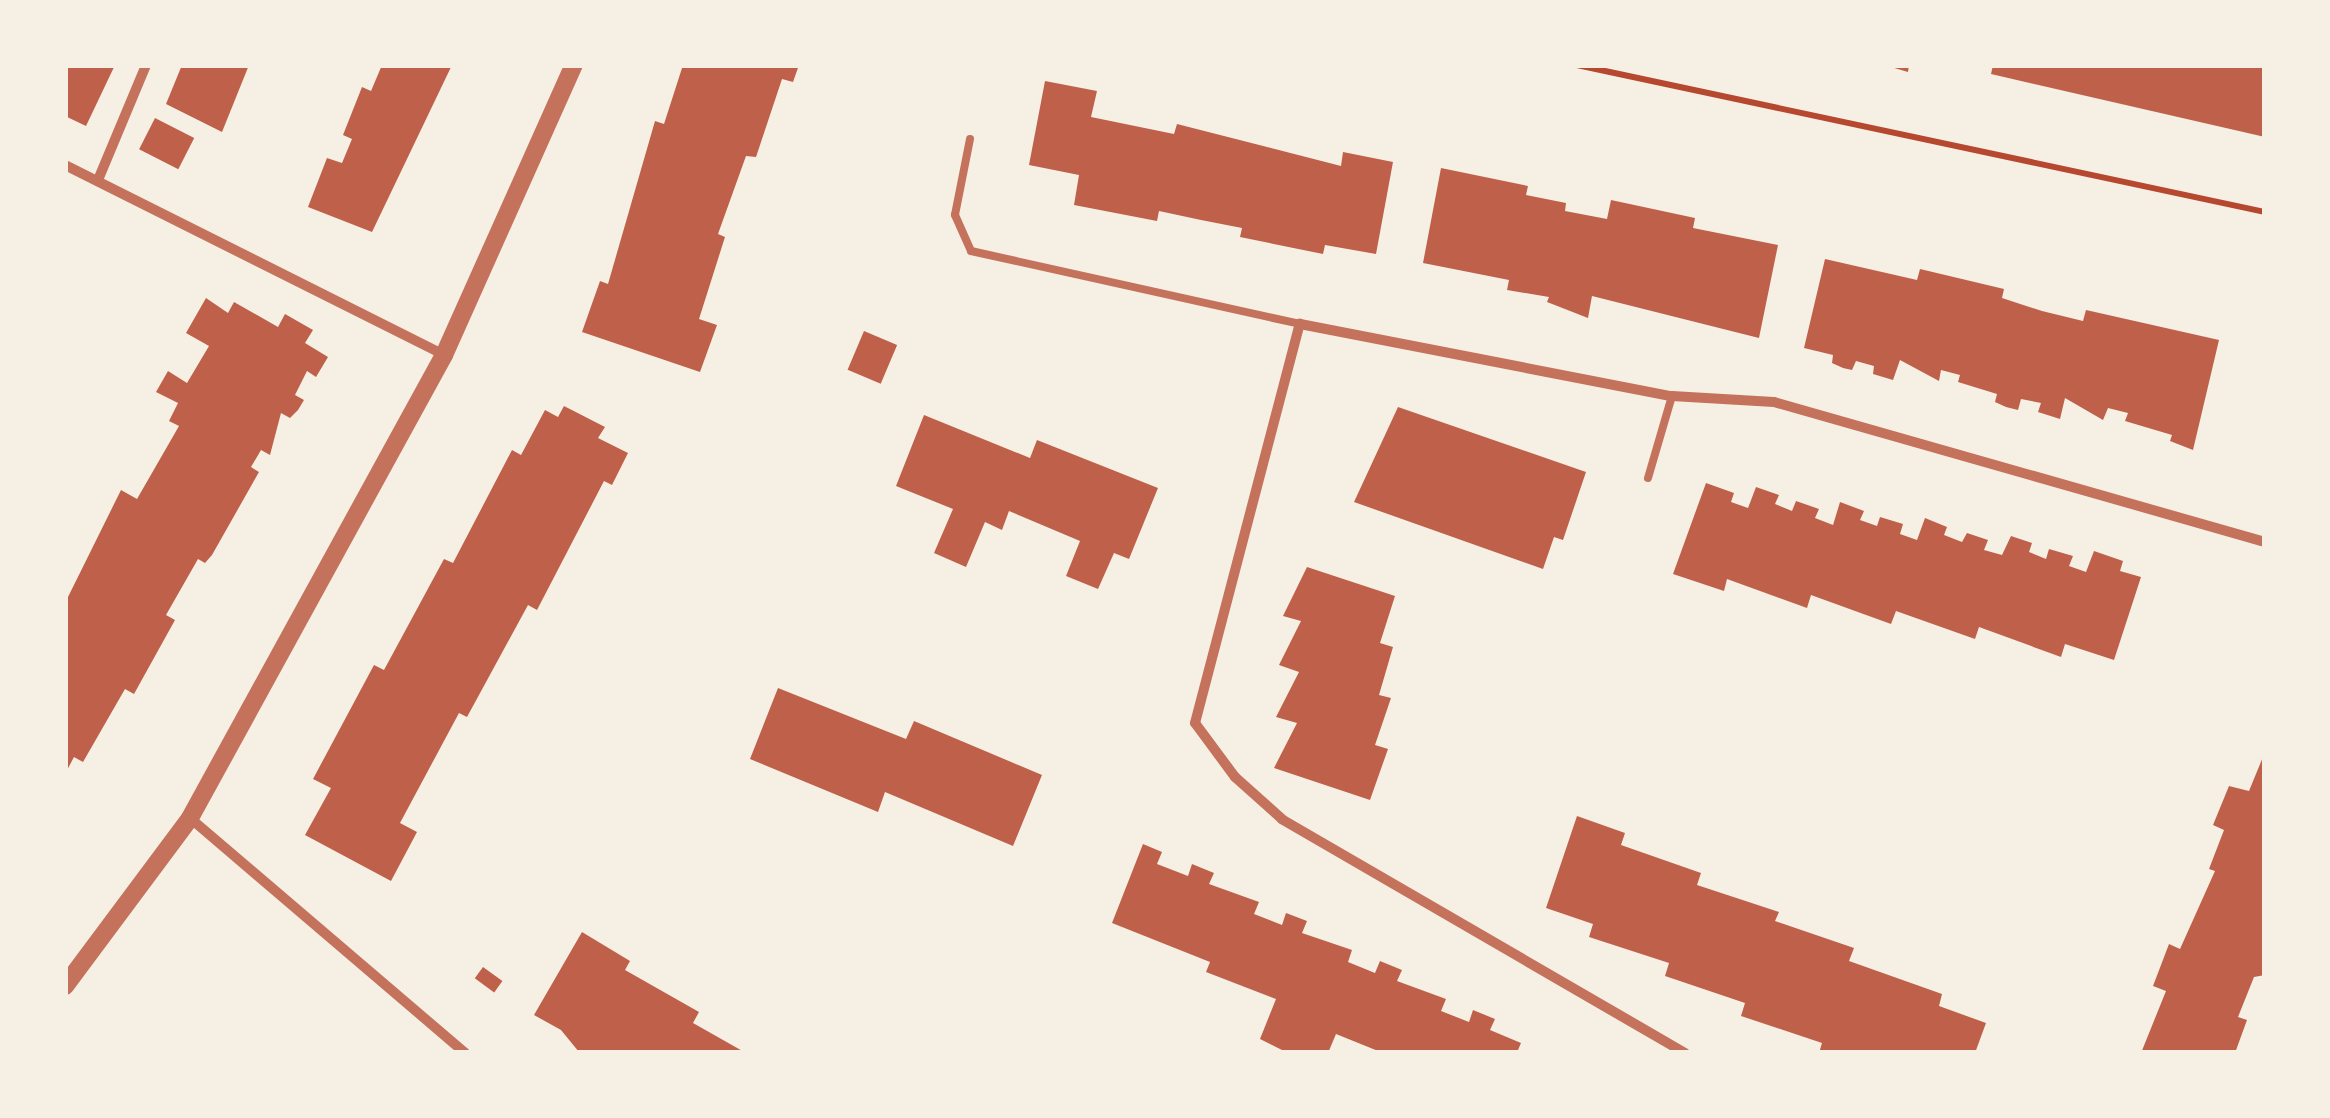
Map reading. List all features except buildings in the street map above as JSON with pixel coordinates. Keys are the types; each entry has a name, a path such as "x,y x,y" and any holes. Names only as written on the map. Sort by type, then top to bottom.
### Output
{"street":[{"path":"98,180 146,65"},
{"path":"65,986 190,818 444,354 574,65"},
{"path":"65,166 444,354"},
{"path":"1685,1053 1282,819 1235,778 1195,723 1300,324 1672,396 1774,402 2265,542"},
{"path":"190,818 464,1053"}],"lane":[{"path":"970,139 955,215 971,251 1300,324"},
{"path":"1648,478 1672,396"}],"path":[{"path":"1577,65 2265,212"}]}
